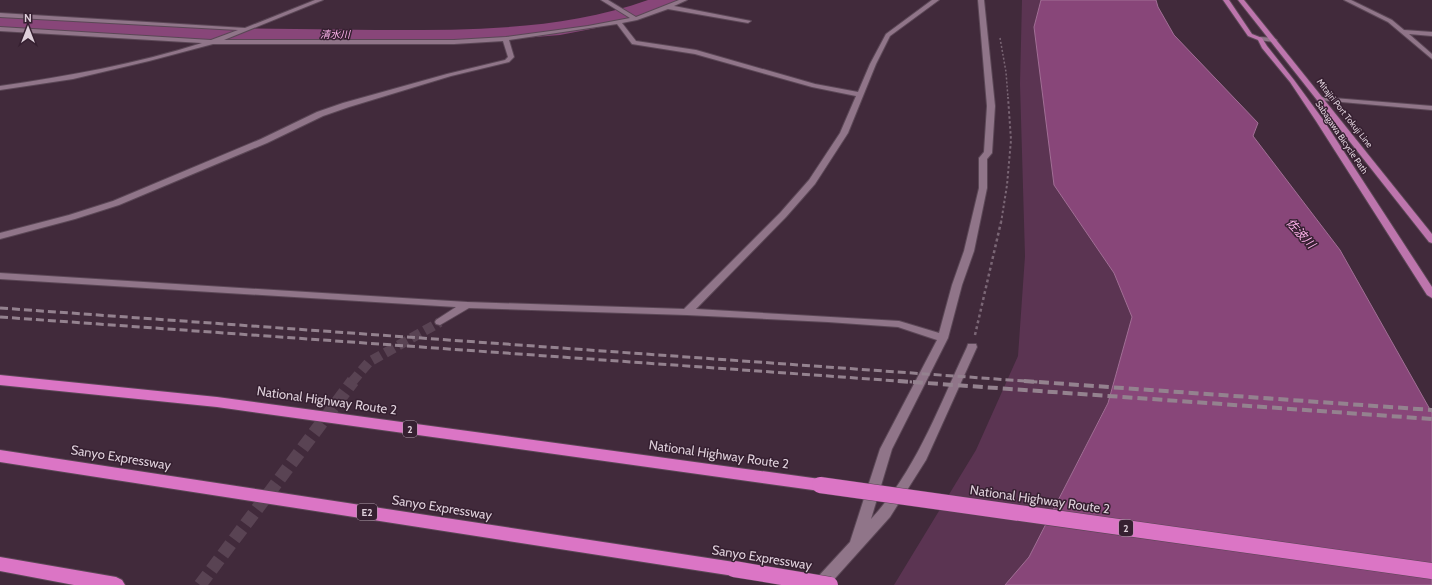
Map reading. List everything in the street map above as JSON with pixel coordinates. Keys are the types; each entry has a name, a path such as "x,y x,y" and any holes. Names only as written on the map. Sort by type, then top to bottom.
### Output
{"highway":[{"name":"National Highway Route 2","path":"0,380 217,402 1432,571"},
{"name":"Sanyo Expressway","path":"0,456 830,585"},
{"path":"0,564 116,585"}],"main road":[{"name":"Sabagawa Bicycle Path","path":"1226,0 1250,35 1260,38 1264,47 1292,81 1432,295"},
{"name":"Mitajiri Port Tokuji Line","path":"1241,0 1432,240"}],"street":[{"path":"0,88 73,77 147,60 219,40 320,0"},
{"path":"604,0 633,18"},
{"path":"0,29 211,42 454,42 506,40 549,35 618,22 668,7 684,0"},
{"path":"687,312 784,215 812,182 844,133 888,35 936,0"},
{"path":"856,546 886,449 943,338 957,285 969,251 983,188 984,172 982,167 983,158 988,153 991,106 981,0"},
{"path":"1348,0 1384,17 1432,57"},
{"path":"668,7 748,21"},
{"path":"0,15 244,30"},
{"path":"618,22 634,42 696,52 814,86 862,95"},
{"path":"1403,32 1432,34"},
{"path":"1260,38 1274,40"},
{"path":"0,236 72,218 116,203 264,141 320,114 346,105 449,75 507,62 510,57 506,40"},
{"path":"1321,99 1432,108"},
{"path":"0,276 467,305 687,312 899,324 943,338"},
{"path":"440,322 467,305"},
{"path":"820,585 885,513 922,457 972,347"}],"shaded area":[{"path":"1022,0 1041,0 1034,27 1054,185 1114,273 1132,317 1108,402 1029,557 1005,585 894,585 976,450 1018,356 1025,256 1020,84"}],"water":[{"name":"佐波川","path":"1041,0 1156,0 1158,7 1174,35 1258,123 1253,136 1340,250 1432,413 1432,585 1005,585 1029,557 1108,403 1132,317 1114,273 1054,185 1034,27"}],"waterway":[{"name":"清水川","path":"0,22 225,35 485,35 560,29 632,13 667,0"}],"tunnel":[{"path":"352,382 369,362 440,322"},
{"path":"200,585 353,381"}],"railway":[{"path":"0,308 1038,382"},
{"path":"0,317 912,382"},
{"path":"898,381 1432,419"},
{"path":"1024,381 1432,410"}]}
